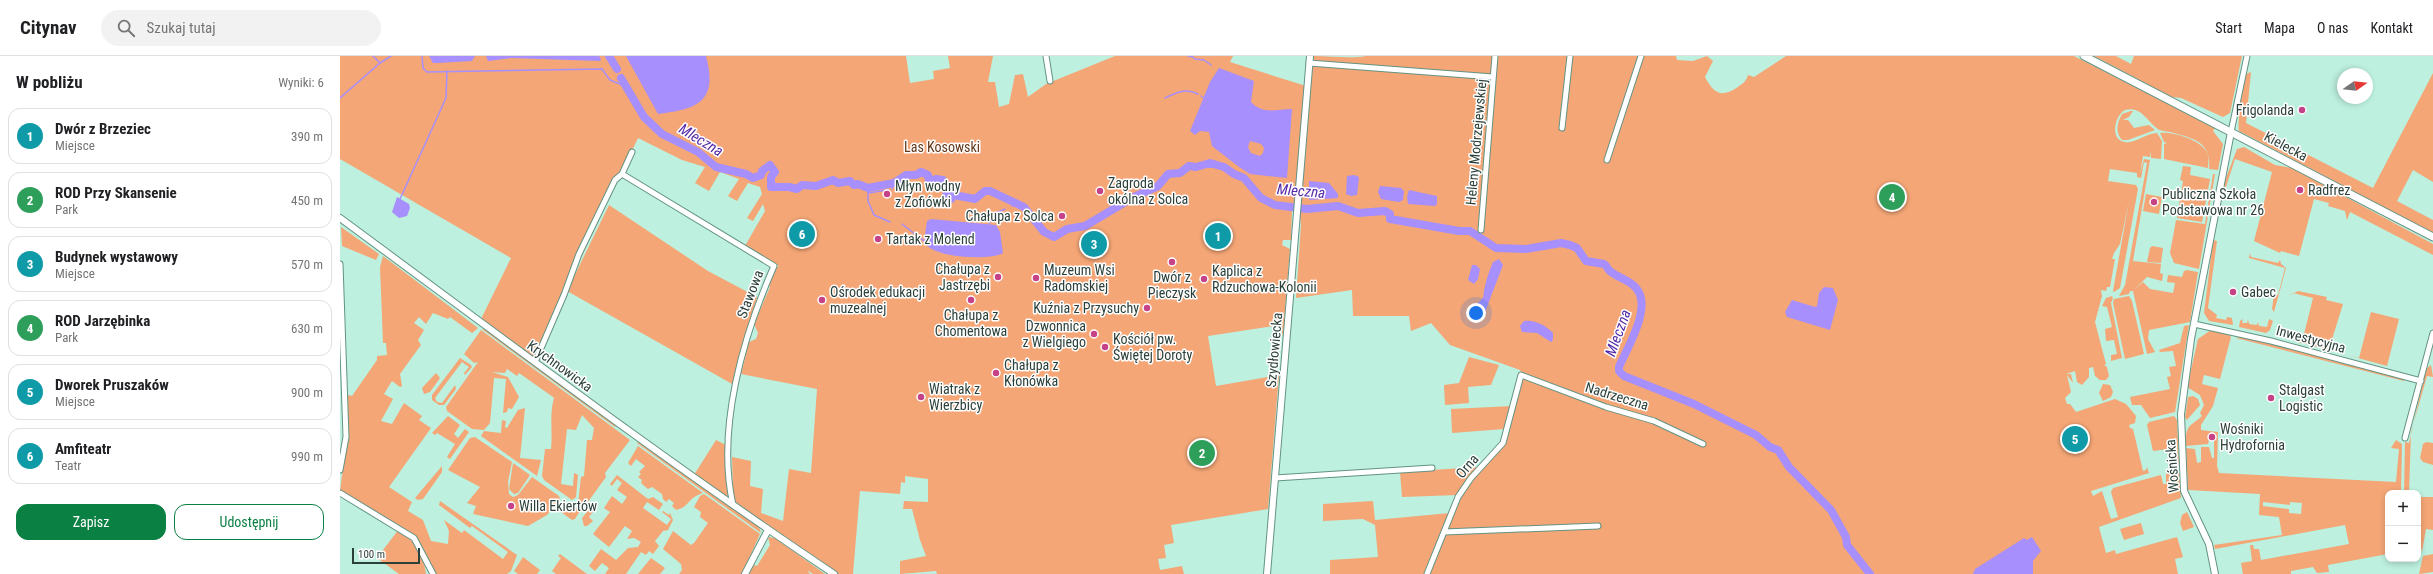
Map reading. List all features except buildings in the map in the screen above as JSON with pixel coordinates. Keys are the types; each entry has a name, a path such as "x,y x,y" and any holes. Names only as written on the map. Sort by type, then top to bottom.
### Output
{"main road":[{"name":"Kielecka","path":"2084,56 2433,237"}],"street":[{"path":"1046,56 1050,81"},
{"name":"Szydłowiecka","path":"1267,574 1310,56"},
{"name":"Heleny Modrzejewskiej","path":"1481,230 1495,56"},
{"path":"1562,128 1570,56"},
{"path":"1607,160 1641,56"},
{"path":"2231,132 2246,56"},
{"path":"1309,63 1493,77"},
{"name":"Wośnicka","path":"2215,574 2209,544 2184,491 2181,414 2186,374 2231,132"},
{"path":"535,362 582,247 615,180 622,174 632,152"},
{"name":"Stawowa","path":"622,174 774,266 755,312 734,393 729,438 733,506"},
{"name":"Krychnowicka","path":"340,218 733,506 834,574"},
{"path":"340,264 346,437 340,470"},
{"name":"Inwestycyjna","path":"2196,325 2272,341 2421,381"},
{"path":"2405,438 2433,334"},
{"name":"Nadrzeczna","path":"1521,374 1606,407 1654,421 1703,444"},
{"name":"Orna","path":"1427,574 1458,496 1471,478 1503,443 1521,374"},
{"path":"1275,478 1432,468"},
{"path":"340,493 414,538 422,550 433,574"},
{"path":"1444,532 1598,526"},
{"path":"745,574 768,530"}],"green space":[{"name":"Las Kosowski","path":"340,56 906,56 910,83 934,79 933,71 950,68 948,56 993,56 988,82 995,82 999,107 1009,104 1015,75 1023,74 1028,97 1046,84 1115,56 1233,56 1230,62 1306,86 1308,64 1494,79 1496,56 1676,56 1677,60 1693,61 1707,56 1713,61 1705,77 1715,91 1722,93 1738,87 1745,81 1748,75 1754,77 1786,56 2074,56 2215,128 2213,131 2223,144 2218,170 2209,169 2207,152 2199,142 2186,136 2159,130 2144,115 2136,110 2125,110 2121,113 2115,127 2115,132 2120,140 2129,142 2153,133 2157,133 2162,141 2161,159 2151,158 2151,151 2150,157 2143,156 2140,174 2144,159 2150,160 2133,261 2161,264 2160,273 2163,274 2162,281 2147,277 2133,291 2130,291 2129,294 2119,296 2125,285 2147,163 2144,162 2141,178 2137,177 2137,173 2110,169 2108,181 2136,185 2138,189 2120,288 2114,292 2113,291 2129,201 2120,244 2112,259 2115,259 2110,287 2107,287 2106,291 2101,290 2102,296 2095,322 2106,364 2104,365 2107,367 2109,376 2106,380 2100,380 2095,376 2093,367 2089,368 2089,377 2082,385 2077,382 2075,371 2066,374 2071,374 2073,383 2067,375 2071,392 2065,398 2067,404 2070,404 2076,412 2115,399 2126,404 2136,416 2135,423 2129,425 2130,428 2133,429 2143,471 2146,470 2147,467 2149,473 2091,491 2093,496 2102,491 2111,519 2118,517 2111,492 2113,488 2161,475 2163,484 2166,484 2166,474 2179,471 2181,498 2099,527 2106,553 2115,550 2116,554 2177,537 2183,557 2175,559 2178,574 1428,574 1461,495 1472,479 1505,443 1522,374 1520,370 1450,345 1431,323 1411,331 1409,316 1353,316 1352,290 1296,298 1301,225 1299,210 1292,209 1291,240 1283,240 1282,245 1290,249 1283,336 1280,325 1208,336 1216,386 1279,375 1268,509 1171,525 1174,543 1164,545 1166,558 1158,559 1160,570 1182,566 1184,574 937,574 936,571 900,574 900,561 926,556 912,509 903,509 904,501 928,502 928,479 905,476 905,483 901,482 900,494 860,491 853,574 838,574 736,504 733,490 732,457 751,461 750,486 763,489 761,513 783,521 789,469 811,473 817,389 741,374 749,342 756,339 758,333 754,324 770,287 768,285 775,268 779,266 745,246 765,211 763,204 753,221 747,218 762,194 760,187 748,183 737,201 728,196 739,179 720,172 709,191 695,183 705,167 682,160 638,138 534,357 481,319 511,258 340,159"},
{"path":"1314,56 1493,56 1492,75 1314,61"},
{"path":"2094,56 2116,56 2131,64 2134,56 2242,56 2230,113 2223,117 2181,98 2172,97"},
{"path":"2251,72 2246,123 2373,188 2433,73 2433,182 2413,170 2397,201 2433,220 2433,233 2239,131 2243,84 2246,74"},
{"path":"2133,111 2129,117 2123,120 2128,120 2134,128 2149,125 2155,130 2128,140 2122,140 2118,134 2119,121 2122,114"},
{"path":"2160,133 2180,135 2201,145 2206,150 2208,155 2208,168 2164,159 2164,144 2167,143 2164,142"},
{"path":"2244,147 2275,165 2292,168 2433,244 2433,255 2350,212 2347,220 2345,211 2328,206 2329,203 2314,199 2299,256 2281,251 2280,253 2254,241 2272,172 2235,159 2226,187 2223,186 2237,149"},
{"path":"2183,166 2191,167 2190,175 2210,179 2202,222 2177,218 2183,181 2180,180"},
{"path":"2213,174 2215,174 2199,269 2174,263 2170,253 2176,220 2205,224"},
{"path":"2146,194 2162,197 2159,214 2143,211"},
{"path":"609,205 708,271 757,297 734,385 567,291"},
{"path":"341,227 379,254 376,260 342,246"},
{"path":"2213,240 2217,241 2208,308 2217,315 2216,318 2226,320 2227,317 2232,318 2233,325 2209,321 2204,313"},
{"path":"2152,246 2163,248 2161,263 2147,262 2150,248"},
{"path":"2250,253 2251,257 2278,263 2280,260 2281,264 2286,268 2274,312 2272,309 2274,294 2278,295 2285,268 2249,258"},
{"path":"383,256 478,328 472,333 450,317 448,319 433,313 426,324 419,317 414,323 424,330 418,340 421,345 400,374 402,386 400,387 392,381 384,394 393,399 381,421 392,424 404,403 422,416 419,420 431,428 389,487 412,502 408,511 423,520 431,541 448,544 449,531 444,520 462,533 464,530 503,559 508,552 472,526 470,528 439,505 440,501 517,555 511,571 507,574 435,574 414,535 340,491 347,437 348,395 352,396 377,360 377,356 387,355 386,343 383,343 380,267"},
{"path":"2187,270 2198,272 2190,322 2149,330 2148,339 2155,352 2147,354 2133,291 2143,282 2150,289 2173,293 2175,283 2167,282 2168,275 2182,277 2184,271"},
{"path":"2298,291 2327,297 2326,300 2343,304 2329,349 2341,353 2294,341 2302,342 2313,298 2294,293"},
{"path":"2112,296 2113,298 2111,303 2122,358 2111,361 2111,355 2117,354 2114,340 2106,341 2105,329 2112,327 2107,307 2102,306 2106,298"},
{"path":"2129,296 2132,301 2144,354 2125,359 2113,303 2114,299"},
{"path":"2371,312 2399,319 2387,366 2347,355 2359,358"},
{"path":"2243,319 2242,323 2247,323 2248,320 2249,324 2257,325 2258,322 2259,326 2267,327 2269,319 2273,321 2270,330 2266,333 2239,327 2240,321"},
{"path":"2189,325 2175,412 2150,418 2141,405 2132,405 2130,397 2170,389 2167,377 2171,376 2169,367 2176,366 2173,351 2160,352 2159,350 2180,343 2184,326"},
{"path":"482,329 485,329 616,425 615,427"},
{"path":"481,330 630,440 605,473 606,477 585,506 578,504 581,477 584,476 587,440 592,440 594,428 582,415 576,430 567,429 561,484 573,486 574,473 578,475 576,497 572,500 544,480 542,476 545,449 551,449 553,397 519,373 517,376 507,369 505,373 492,372 508,377 519,397 512,409 508,408 507,412 503,413 506,379 494,378 490,423 484,430 472,429 447,411 446,407 478,362 474,363 464,354"},
{"path":"2211,330 2227,333 2231,337 2220,379 2204,375 2202,384 2218,388 2213,406 2201,425 2201,430 2218,432 2217,466 2219,473 2396,482 2399,449 2391,448 2396,440 2402,444 2401,490 2385,490 2385,555 2328,565 2329,572 2317,573 2313,567 2291,571 2291,574 2243,574 2241,563 2252,561 2250,545 2253,545 2254,549 2259,549 2261,560 2349,544 2345,525 2215,549 2214,545 2282,535 2279,517 2259,515 2260,494 2188,490 2186,448 2195,449 2197,463 2201,462 2201,447 2209,447 2212,458 2214,458 2214,435 2210,435 2208,444 2186,446 2187,430 2202,416 2200,413 2204,405 2200,395 2187,387 2198,339","holes":["2263,502 2290,505 2290,502 2302,503 2301,514 2289,513 2289,509 2263,506"]},
{"path":"2243,336 2405,379 2404,381 2236,338"},
{"path":"1469,357 1499,365 1491,385 1468,387 1469,403 1445,405 1444,385 1459,383"},
{"path":"460,358 472,367 465,375 464,373 469,367 462,362 435,398 437,402 442,403 455,385 456,389 444,405 439,405 432,400 432,395"},
{"path":"2431,365 2433,377 2427,376 2414,423 2426,369"},
{"path":"436,373 440,378 430,392 424,394 422,388"},
{"path":"2103,384 2110,385 2113,392 2111,397 2103,401 2099,393"},
{"path":"2193,396 2198,399 2200,405 2187,420 2185,417 2188,397"},
{"path":"1512,406 1504,429 1452,433 1451,409"},
{"path":"525,408 520,458 541,460 537,476 481,436 484,431 501,433 502,420 506,421 505,427 507,428 518,410"},
{"path":"448,416 460,425 454,434 458,438 465,429 469,432 450,459 447,457 455,444 437,433 435,435 432,433"},
{"path":"2174,416 2177,420 2179,467 2175,452 2168,449 2153,451 2147,425 2149,422"},
{"path":"2411,435 2409,490 2404,490 2405,442 2409,443"},
{"path":"475,437 512,462 508,482 509,494 513,497 518,495 532,477 559,496 560,499 547,515 528,526 473,514 476,506 467,503 480,487 448,470 470,438"},
{"path":"716,440 726,445 728,497 694,475"},
{"path":"638,442 759,527 761,533 637,443"},
{"path":"2426,442 2433,443 2433,465 2423,462 2420,458 2423,444"},
{"path":"638,446 703,493 694,497 681,509 676,510 672,506 674,503 669,499 666,502 663,499 662,494 652,487 648,489 641,483 642,480 638,477 641,474 639,472 645,466 636,459 631,466 628,463"},
{"path":"513,463 530,475 518,493 514,494 509,489"},
{"path":"442,466 442,472 423,499 418,500 415,498"},
{"path":"1479,467 1458,495 1402,497 1400,472"},
{"path":"617,475 648,499 653,497 663,504 659,510 647,502 643,508 667,525 671,519 662,512 663,511 669,515 670,513 673,520 668,530 663,531 655,541 659,546 653,554 649,551 646,555 641,552 626,574 605,574 609,568 602,563 595,571 589,566 601,549 616,560 628,548 638,547 641,542 634,538 627,539 632,531 625,526 609,547 593,534 610,512 604,508 612,496 622,504 627,497 617,490 622,483 617,479 612,486 610,484"},
{"path":"704,494 760,534 742,574 679,574 682,570 681,564 663,549 673,531 691,545 694,543 708,523 700,517 701,512 694,507 700,496"},
{"path":"2421,497 2433,497 2433,530 2426,529 2422,552"},
{"path":"1373,501 1375,520 1450,513 1425,574 1330,574 1330,560 1378,557 1375,525 1363,519 1323,521 1323,504"},
{"path":"568,502 580,511 575,519 572,520 561,512 561,508"},
{"path":"595,502 598,505 589,517 593,521 587,526 584,526 582,518"},
{"path":"2187,512 2194,527 2183,531 2180,523 2182,515"},
{"path":"2141,523 2144,534 2124,540 2120,529"},
{"path":"399,529 414,543 421,554 426,574 399,574 377,558"},
{"path":"768,537 775,538 825,574 813,574 807,570 810,574 749,574 754,565 757,566 770,545"},
{"path":"560,554 587,574 556,574 552,571 561,558 558,556"},
{"path":"2433,554 2433,572 2419,574 2423,556"},
{"path":"523,557 540,570 537,574 518,574 514,571"},
{"path":"651,558 665,568 660,574 638,574"}],"shaded area":[{"path":"429,56 475,56 472,61 433,63"},
{"path":"486,56 599,56 601,59 600,61 511,58 488,61"},
{"path":"626,56 706,56 709,71 707,93 702,100 694,105 672,112 658,114"},
{"path":"1219,68 1254,81 1251,102 1260,109 1292,109 1287,178 1250,174 1212,146 1209,132 1200,131 1195,135 1190,131 1210,82","holes":["1250,141 1261,144 1264,148 1263,153 1260,156 1251,153 1248,147"]},
{"path":"1354,175 1359,177 1357,195 1351,196 1346,194 1347,176"},
{"path":"1309,181 1329,183 1338,194 1338,198 1309,200"},
{"path":"1380,186 1401,188 1404,191 1403,200 1399,202 1381,199 1378,192"},
{"path":"1409,190 1437,196 1437,204 1435,206 1408,204 1407,197"},
{"path":"397,197 409,204 410,208 407,216 399,218 392,212"},
{"path":"931,219 996,225 1000,232 1003,253 986,257 960,256 937,251 928,247 924,241 927,221"},
{"path":"1499,259 1503,265 1485,312 1476,314 1475,306 1483,298 1486,280 1493,262"},
{"path":"1472,265 1476,265 1480,269 1478,279 1474,284 1468,280"},
{"path":"1824,287 1833,288 1838,300 1830,330 1787,317 1785,312 1792,300 1815,307 1817,306 1819,293"},
{"path":"1524,321 1536,322 1547,328 1553,333 1553,340 1551,342 1537,333 1522,332 1520,326"},
{"path":"2032,537 2041,551 2033,561 2033,574 1973,574 1975,569 2024,538 2027,540"}],"waterway":[{"path":"373,56 380,63 391,56"},
{"path":"422,56 423,68 427,72 602,69 610,80 627,87"},
{"name":"Mleczna","path":"609,56 617,69"},
{"path":"1188,56 1195,59 1204,60 1211,65"},
{"path":"340,98 380,63"},
{"path":"400,199 446,98 447,71"},
{"name":"Mleczna","path":"621,78 644,117 662,134 698,152 716,167 746,174 753,178 761,175 762,171 770,165 775,172 771,177 771,187 789,187 797,189 802,185 816,186 833,180 838,183 850,181 854,185 858,184 868,188 894,183 906,175 916,175 921,172 928,175 929,181 936,179 943,180 948,188 945,199 951,199 954,195 975,199 985,191 990,191 1024,207 1044,232 1054,237 1067,229 1085,226 1132,198 1158,186 1168,174 1180,173 1189,166 1196,167 1210,163 1224,167 1234,174 1244,178 1261,198 1275,205 1307,209 1338,206 1358,213 1385,211 1390,214 1390,219 1459,231 1470,231 1496,248 1526,249 1561,243 1570,245 1577,248 1586,261 1604,264 1611,272 1630,282 1636,288 1640,296 1642,306 1637,328 1619,367 1619,371 1624,376 1694,404 1756,435 1770,447 1778,450 1789,467 1831,510 1846,537 1847,545 1870,574"},
{"path":"1165,98 1185,91 1198,94"},
{"name":"Mleczna","path":"892,189 894,183"},
{"path":"868,190 868,201 874,215 890,222"},
{"path":"868,193 887,190"},
{"name":"Mleczna","path":"1012,206 1017,204"},
{"path":"996,213 1005,209"},
{"path":"989,225 991,216"},
{"path":"902,224 924,241"}],"place":[{"name":"Frigolanda","path":"2302,110"},
{"name":"Radfrez","path":"2300,190"},
{"name":"Zagroda okólna z Solca","path":"1100,191"},
{"name":"Młyn wodny z Zofiówki","path":"887,194"},
{"name":"ROD Jarzębinka","path":"1892,197"},
{"name":"Publiczna Szkoła Podstawowa nr 26","path":"2154,202"},
{"name":"Chałupa z Solca","path":"1062,216"},
{"name":"Amfiteatr","path":"802,234"},
{"name":"Dwór z Brzeziec","path":"1218,236"},
{"name":"Tartak z Molend","path":"878,239"},
{"name":"Budynek wystawowy","path":"1094,244"},
{"name":"Dwór z Pieczysk","path":"1172,262"},
{"name":"Chałupa z Jastrzębi","path":"998,277"},
{"name":"Muzeum Wsi Radomskiej","path":"1036,278"},
{"name":"Kaplica z Rdzuchowa-Kolonii","path":"1204,279"},
{"name":"Gabec","path":"2233,292"},
{"name":"Ośrodek edukacji muzealnej","path":"822,300"},
{"name":"Chałupa z Chomentowa","path":"971,300"},
{"name":"Kuźnia z Przysuchy","path":"1147,308"},
{"name":"Dzwonnica z Wielgiego","path":"1094,334"},
{"name":"Kościół pw. Świętej Doroty","path":"1105,347"},
{"name":"Chałupa z Kłonówka","path":"996,373"},
{"name":"Wiatrak z Wierzbicy","path":"921,397"},
{"name":"Stalgast Logistic","path":"2271,398"},
{"name":"Wośniki Hydrofornia","path":"2212,437"},
{"name":"Dworek Pruszaków","path":"2075,439"},
{"name":"ROD Przy Skansenie","path":"1202,453"},
{"name":"Willa Ekiertów","path":"511,506"}]}
